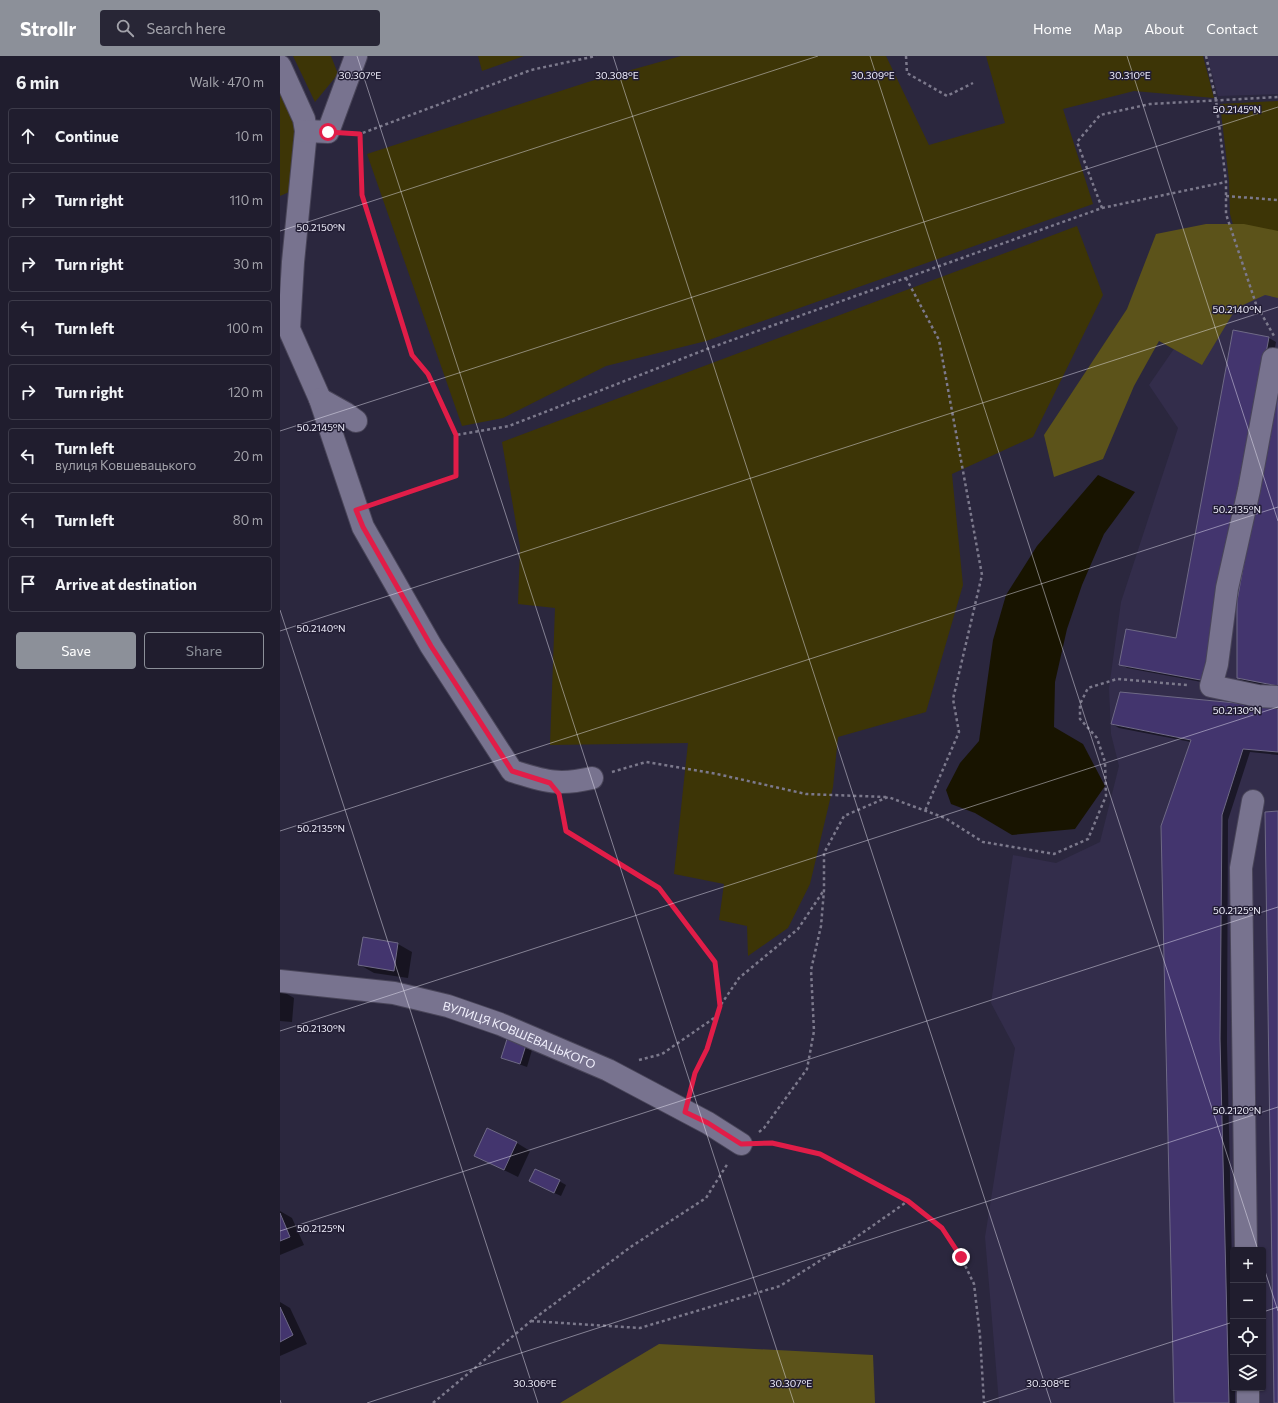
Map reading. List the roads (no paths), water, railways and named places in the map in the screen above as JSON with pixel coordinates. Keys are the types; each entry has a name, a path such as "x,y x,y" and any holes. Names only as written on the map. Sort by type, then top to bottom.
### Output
{"street":[{"path":"306,131 328,132 356,56"},
{"path":"280,66 304,119 306,131 293,262 289,329 320,399 356,510 363,527 431,646 512,771 550,783 575,782 592,778"},
{"path":"1276,359 1227,588 1217,664 1211,686 1258,696 1278,697"},
{"path":"320,399 356,421"},
{"path":"1246,1247 1241,868 1253,801"},
{"name":"ВУЛИЦЯ КОВШЕВАЦЬКОГО","path":"280,981 394,993 448,1006 500,1024 608,1070 708,1123 741,1144"},
{"path":"1248,1391 1248,1403"}]}
